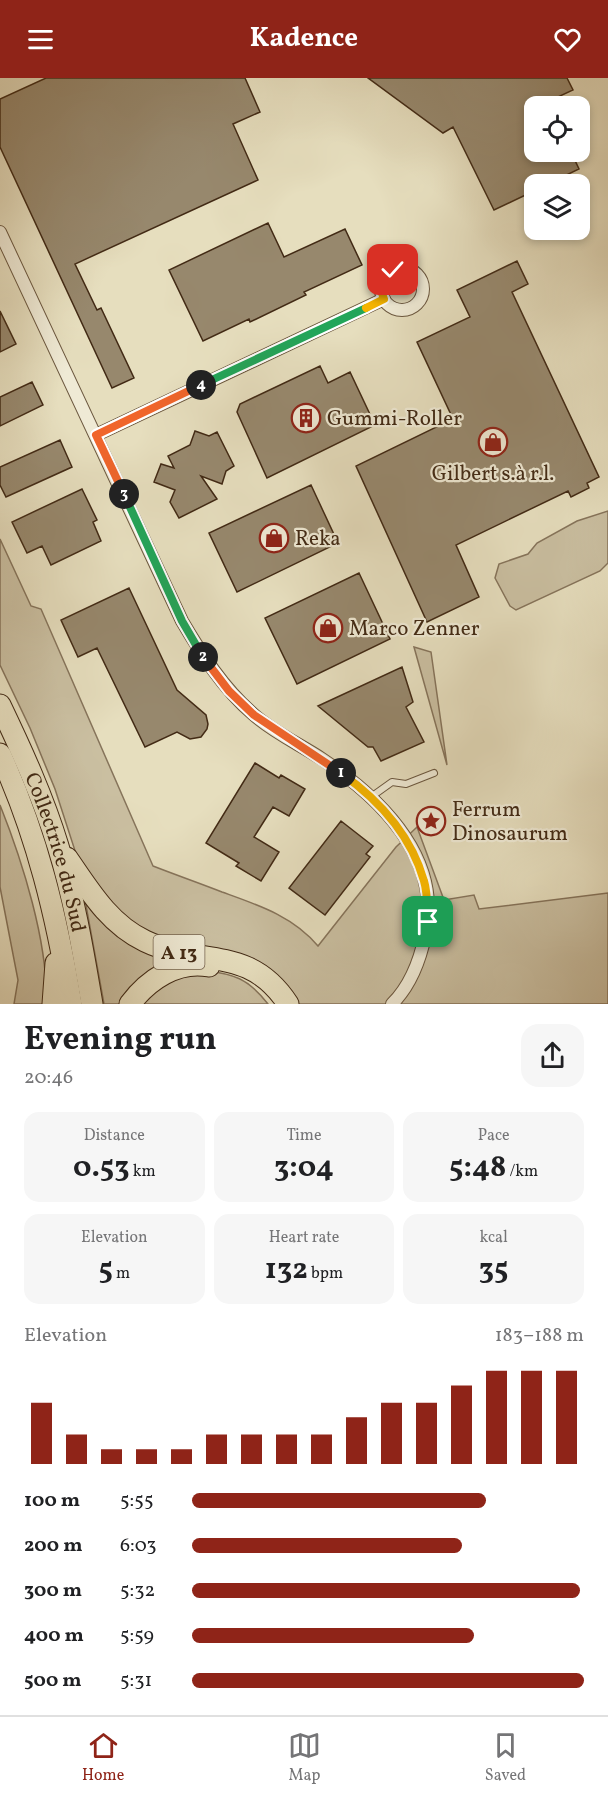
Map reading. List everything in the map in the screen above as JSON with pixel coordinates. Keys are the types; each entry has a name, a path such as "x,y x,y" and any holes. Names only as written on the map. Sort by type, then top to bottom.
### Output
{"highway":[{"name":"Collectrice du Sud","path":"0,705 30,772 58,845 73,903 92,1004"},
{"name":"Collectrice du Sud","path":"0,754 41,864 58,932 71,1004"},
{"name":"A 13","path":"58,845 101,907 120,925 144,941 169,950 225,960 256,970 274,986 288,1004"},
{"path":"53,1004 58,932"},
{"name":"A 13","path":"130,1004 140,991 158,977 180,967 204,965 229,969 252,980 273,1004"}],"street":[{"path":"0,232 182,621 202,656 229,691 254,715 362,788 389,814 411,846 425,883 428,922 419,961 398,998 392,1004"},
{"path":"96,435 384,299"}],"lane":[{"path":"371,797 392,782 406,784 434,773"}],"shaded area":[{"path":"608,511 608,563 600,571 516,610 510,606 495,578 499,564 528,554 537,543 577,521"},
{"path":"0,539 31,606 41,609 153,866 274,913 298,927 318,946 396,847 417,827 444,900 474,895 479,909 608,893 608,1004 295,1004 286,988 171,945 123,921 78,860 55,789 30,728 0,665"},
{"path":"414,647 431,652 447,765"},
{"path":"0,805 17,851 39,930 46,981 46,1004 14,1004 18,980 0,887"},
{"path":"83,889 96,906 202,960 123,1004 104,1004"},
{"path":"202,970 223,973 240,979 254,988 268,1004 136,1004 160,981"}],"building":[{"path":"46,78 245,78 260,112 233,124 258,180 75,264 97,310 101,308 134,378 112,388 0,147 0,99"},
{"path":"368,78 567,78 573,90 560,96 524,96 524,162 576,162 579,169 569,174 524,174 524,196 494,210 453,127 443,133"},
{"path":"268,223 284,257 345,229 362,265 304,292 306,295 250,322 249,319 203,341 169,270"},
{"name":"Gilbert s.à r.l.","path":"517,261 528,284 512,292 599,477 587,483 589,488 571,497 568,491 456,545 479,597 427,622 356,466 453,419 417,342 470,317 457,290"},
{"path":"0,311 16,344 0,352"},
{"name":"Gummi-Roller","path":"320,366 328,383 350,372 375,425 267,478 237,412 240,404"},
{"path":"32,382 43,405 0,426 0,397"},
{"path":"195,431 209,436 217,432 234,466 226,471 222,484 201,476 217,499 179,518 170,502 175,490 154,482 161,464 174,468 168,456 190,445"},
{"path":"60,440 72,467 6,497 0,485 0,467"},
{"name":"Reka","path":"311,485 338,543 237,592 209,533"},
{"path":"82,489 97,520 93,522 101,541 51,565 42,546 27,553 12,522"},
{"name":"Marco Zenner","path":"359,573 390,639 297,684 265,618"},
{"path":"129,588 177,690 206,715 207,729 201,737 190,739 177,732 145,747 97,648 78,657 61,620"},
{"path":"402,667 413,702 406,707 424,742 381,761 373,747 368,747 318,706"},
{"path":"255,763 279,778 281,775 305,789 289,816 273,807 254,837 279,852 261,881 236,866 239,863 206,843"},
{"path":"341,821 373,846 366,854 370,857 325,915 289,888"}],"place":[{"name":"Gummi-Roller","path":"306,418"},
{"name":"Gilbert s.à r.l.","path":"493,442"},
{"name":"Reka","path":"274,538"},
{"name":"Marco Zenner","path":"328,628"},
{"name":"Ferrum Dinosaurum","path":"431,821"}],"route":[{"path":"393,270 387,274 381,286 384,299 96,435 182,621 202,656 229,691 254,715 362,788 389,814 411,846 425,883 428,922"}]}
